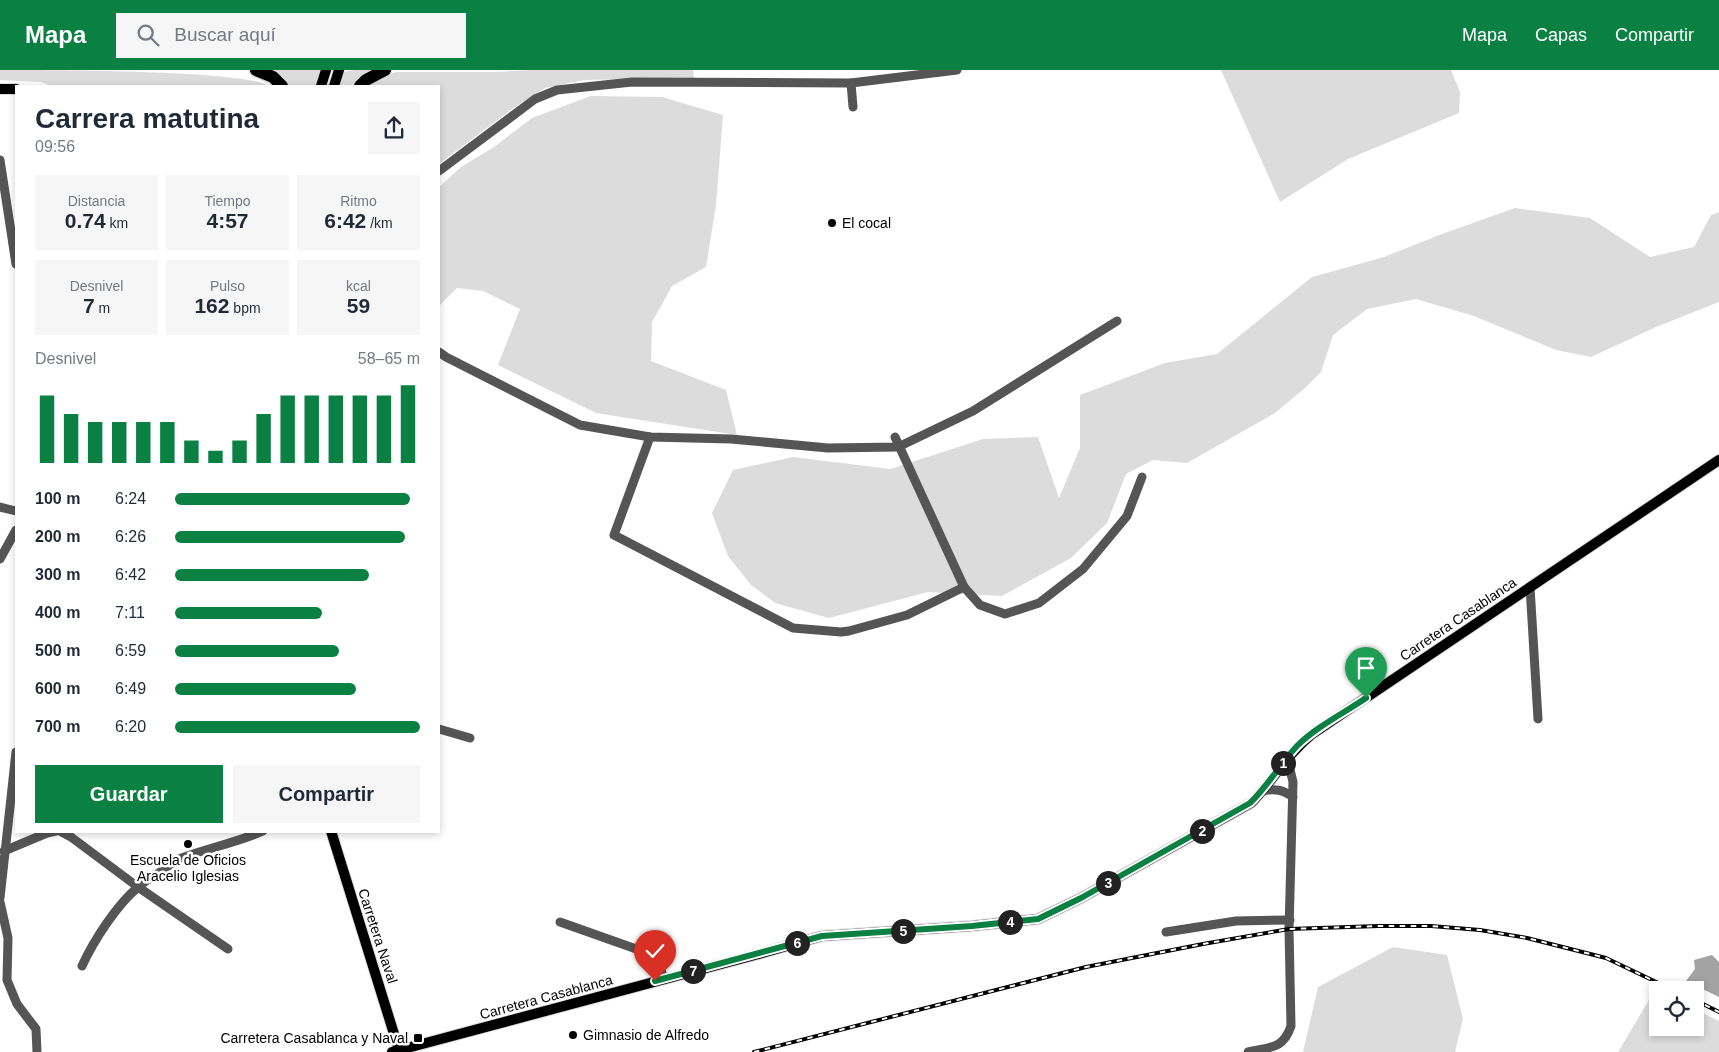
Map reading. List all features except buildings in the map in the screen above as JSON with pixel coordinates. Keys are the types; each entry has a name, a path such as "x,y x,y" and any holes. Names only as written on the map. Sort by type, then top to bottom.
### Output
{"highway":[{"path":"256,70 273,77 281,85"},
{"path":"361,85 366,80 385,70"}],"main road":[{"path":"321,85 326,70"},
{"path":"334,85 339,70"},
{"path":"0,90 15,90"},
{"name":"Carretera Casablanca","path":"397,1051 822,936 972,926 1038,919 1081,898 1250,803 1263,791 1287,757 1312,734 1719,460"},
{"name":"Carretera Naval","path":"332,833 397,1051"}],"street":[{"path":"440,170 535,99 557,90 632,82 851,83 957,70"},
{"path":"851,83 853,107"},
{"path":"0,160 15,258"},
{"path":"440,353 580,425 650,437 731,439 828,448 898,447 973,410 1117,321"},
{"path":"650,437 614,535 793,628 849,631 907,615 964,587"},
{"path":"895,437 964,587 980,605 1005,614 1039,603 1083,569 1127,516 1142,477"},
{"path":"0,507 15,511"},
{"path":"0,559 15,532"},
{"path":"1530,588 1538,719"},
{"path":"440,729 470,738"},
{"path":"1248,1052 1280,1044 1287,1037 1291,1026 1290,920 1293,782 1287,757"},
{"path":"0,898 15,760"},
{"path":"1263,791 1271,789 1284,791 1293,797"},
{"path":"4,851 47,833"},
{"path":"64,833 228,949"},
{"path":"82,966 123,902 138,887 176,860 258,833"},
{"path":"0,902 8,938 7,980 17,1004 36,1029 37,1052"},
{"path":"1166,932 1236,921 1290,920"},
{"path":"560,922 656,956 664,979"}],"shaded area":[{"path":"0,70 97,71 223,77 252,81 265,85 49,85 41,82 0,80"},
{"path":"271,70 321,70 316,85 287,85"},
{"path":"371,70 351,85 339,85 343,72"},
{"path":"530,70 693,70 694,78 584,80 545,88 512,109 440,163 440,85 365,85 375,77 397,72 497,72"},
{"path":"1221,70 1451,70 1460,92 1459,113 1348,159 1280,202"},
{"path":"591,96 662,97 723,115 716,205 706,267 672,286 652,322 651,361 726,390 737,435 596,413 498,365 520,309 483,291 457,288 440,305 440,186 461,167 494,147 532,118"},
{"path":"1515,208 1590,218 1650,257 1694,247 1711,215 1719,212 1719,302 1656,327 1591,357 1556,350 1474,316 1416,299 1367,309 1333,335 1321,372 1275,413 1187,463 1153,460 1126,474 1107,523 1071,558 1002,596 928,592 829,618 775,603 751,585 728,556 712,513 733,470 793,457 890,469 983,439 1038,437 1059,498 1080,448 1080,395 1165,363 1217,354 1312,277 1384,257"},
{"path":"1393,947 1447,955 1463,1019 1455,1052 1303,1052 1318,987"},
{"path":"1712,955 1719,962 1719,997 1704,990 1704,981 1686,981 1695,969 1694,960"},
{"path":"1649,1000 1649,1036 1704,1036 1704,1014 1719,1021 1719,1052 1618,1052"}],"railway":[{"path":"754,1052 1086,967 1289,929 1431,926 1480,930 1527,938 1606,958 1654,981"},
{"path":"1704,1004 1719,1012"}],"place":[{"name":"El cocal","path":"832,223"},
{"name":"Escuela de Oficios Aracelio Iglesias","path":"188,844"},
{"name":"Gimnasio de Alfredo","path":"573,1035"},
{"name":"Carretera Casablanca y Naval","path":"418,1038"}],"route":[{"path":"655,981 822,936 972,926 1038,919 1081,898 1250,803 1263,791 1287,757 1299,744 1366,698"}]}
